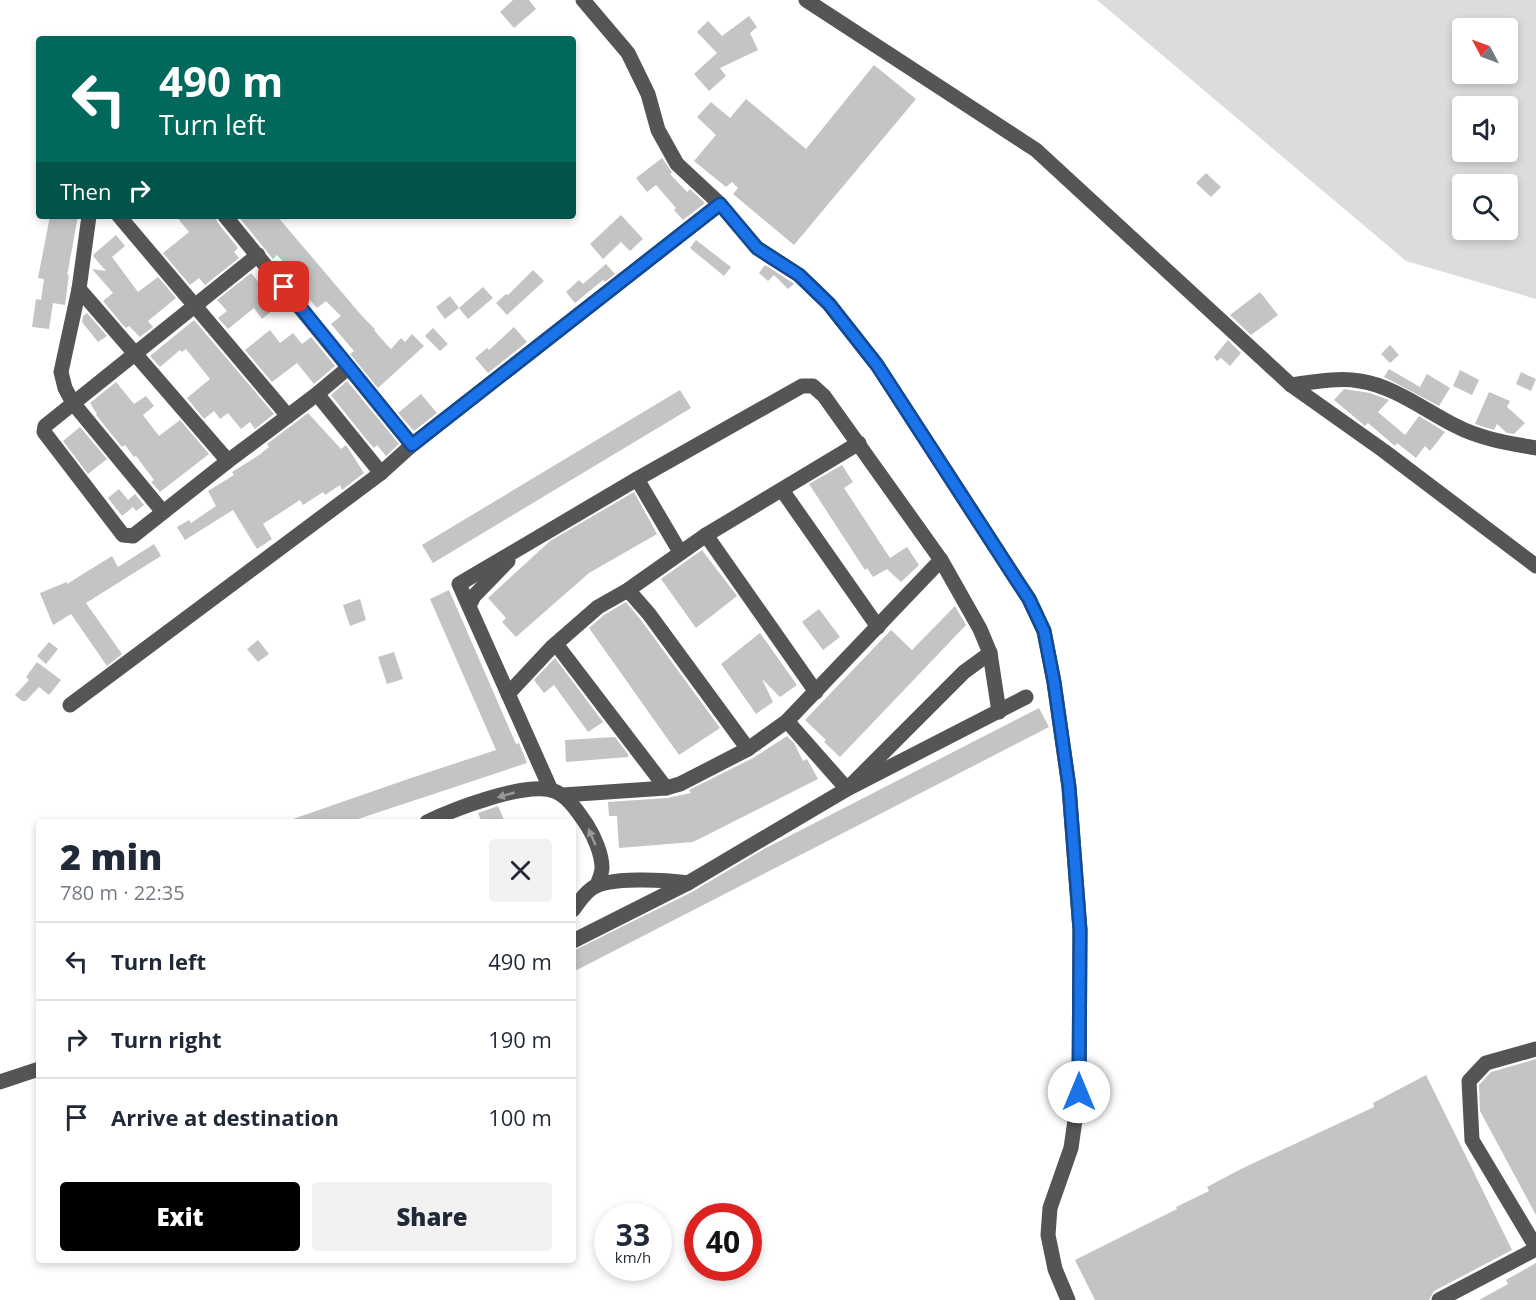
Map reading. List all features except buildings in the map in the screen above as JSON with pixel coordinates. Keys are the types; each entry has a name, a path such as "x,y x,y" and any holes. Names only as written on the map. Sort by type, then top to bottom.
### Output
{"street":[{"path":"583,0 628,53 648,94 658,130 677,164 720,204 757,248 799,275 829,304 877,365 1029,599 1044,631 1054,682 1069,787 1080,930 1079,1092 1071,1148 1050,1208 1048,1235 1055,1269 1068,1300"},
{"path":"806,0 1036,150 1291,385 1384,450 1536,566"},
{"path":"70,705 381,473 412,445 720,204"},
{"path":"89,219 79,289 61,372 64,387 73,404 163,512"},
{"path":"122,219 288,416"},
{"path":"228,219 412,445"},
{"path":"258,255 45,426 44,432 123,535 133,536 348,368"},
{"path":"79,289 228,461"},
{"path":"1291,385 1322,380 1360,381 1381,387 1459,428 1501,442 1536,448"},
{"path":"597,885 602,868 594,835 557,793 508,694 459,584 637,479 802,386 813,386 824,396 941,560 980,629 990,653 999,712"},
{"path":"317,394 381,473"},
{"path":"508,694 556,644 598,607 628,590 706,535 859,443"},
{"path":"637,479 680,552"},
{"path":"782,490 878,627"},
{"path":"706,535 816,692"},
{"path":"449,817 528,789 557,793 666,788 680,784 748,749 787,721 941,560"},
{"path":"628,590 649,614 748,749"},
{"path":"556,644 666,788"},
{"path":"847,789 964,672 990,653"},
{"path":"576,939 688,883 847,789 1026,698"},
{"path":"787,721 847,789"},
{"path":"576,906 597,885 665,880 688,883"},
{"path":"1439,1300 1536,1248 1472,1140 1469,1081 1486,1063 1536,1049"},
{"path":"0,1082 36,1070"}],"shaded area":[{"path":"1097,0 1536,0 1536,299 1406,261"}],"route":[{"path":"284,287 412,445 720,204 757,248 799,275 829,304 877,365 1029,599 1044,631 1054,682 1069,787 1080,930 1079,1092"}]}
